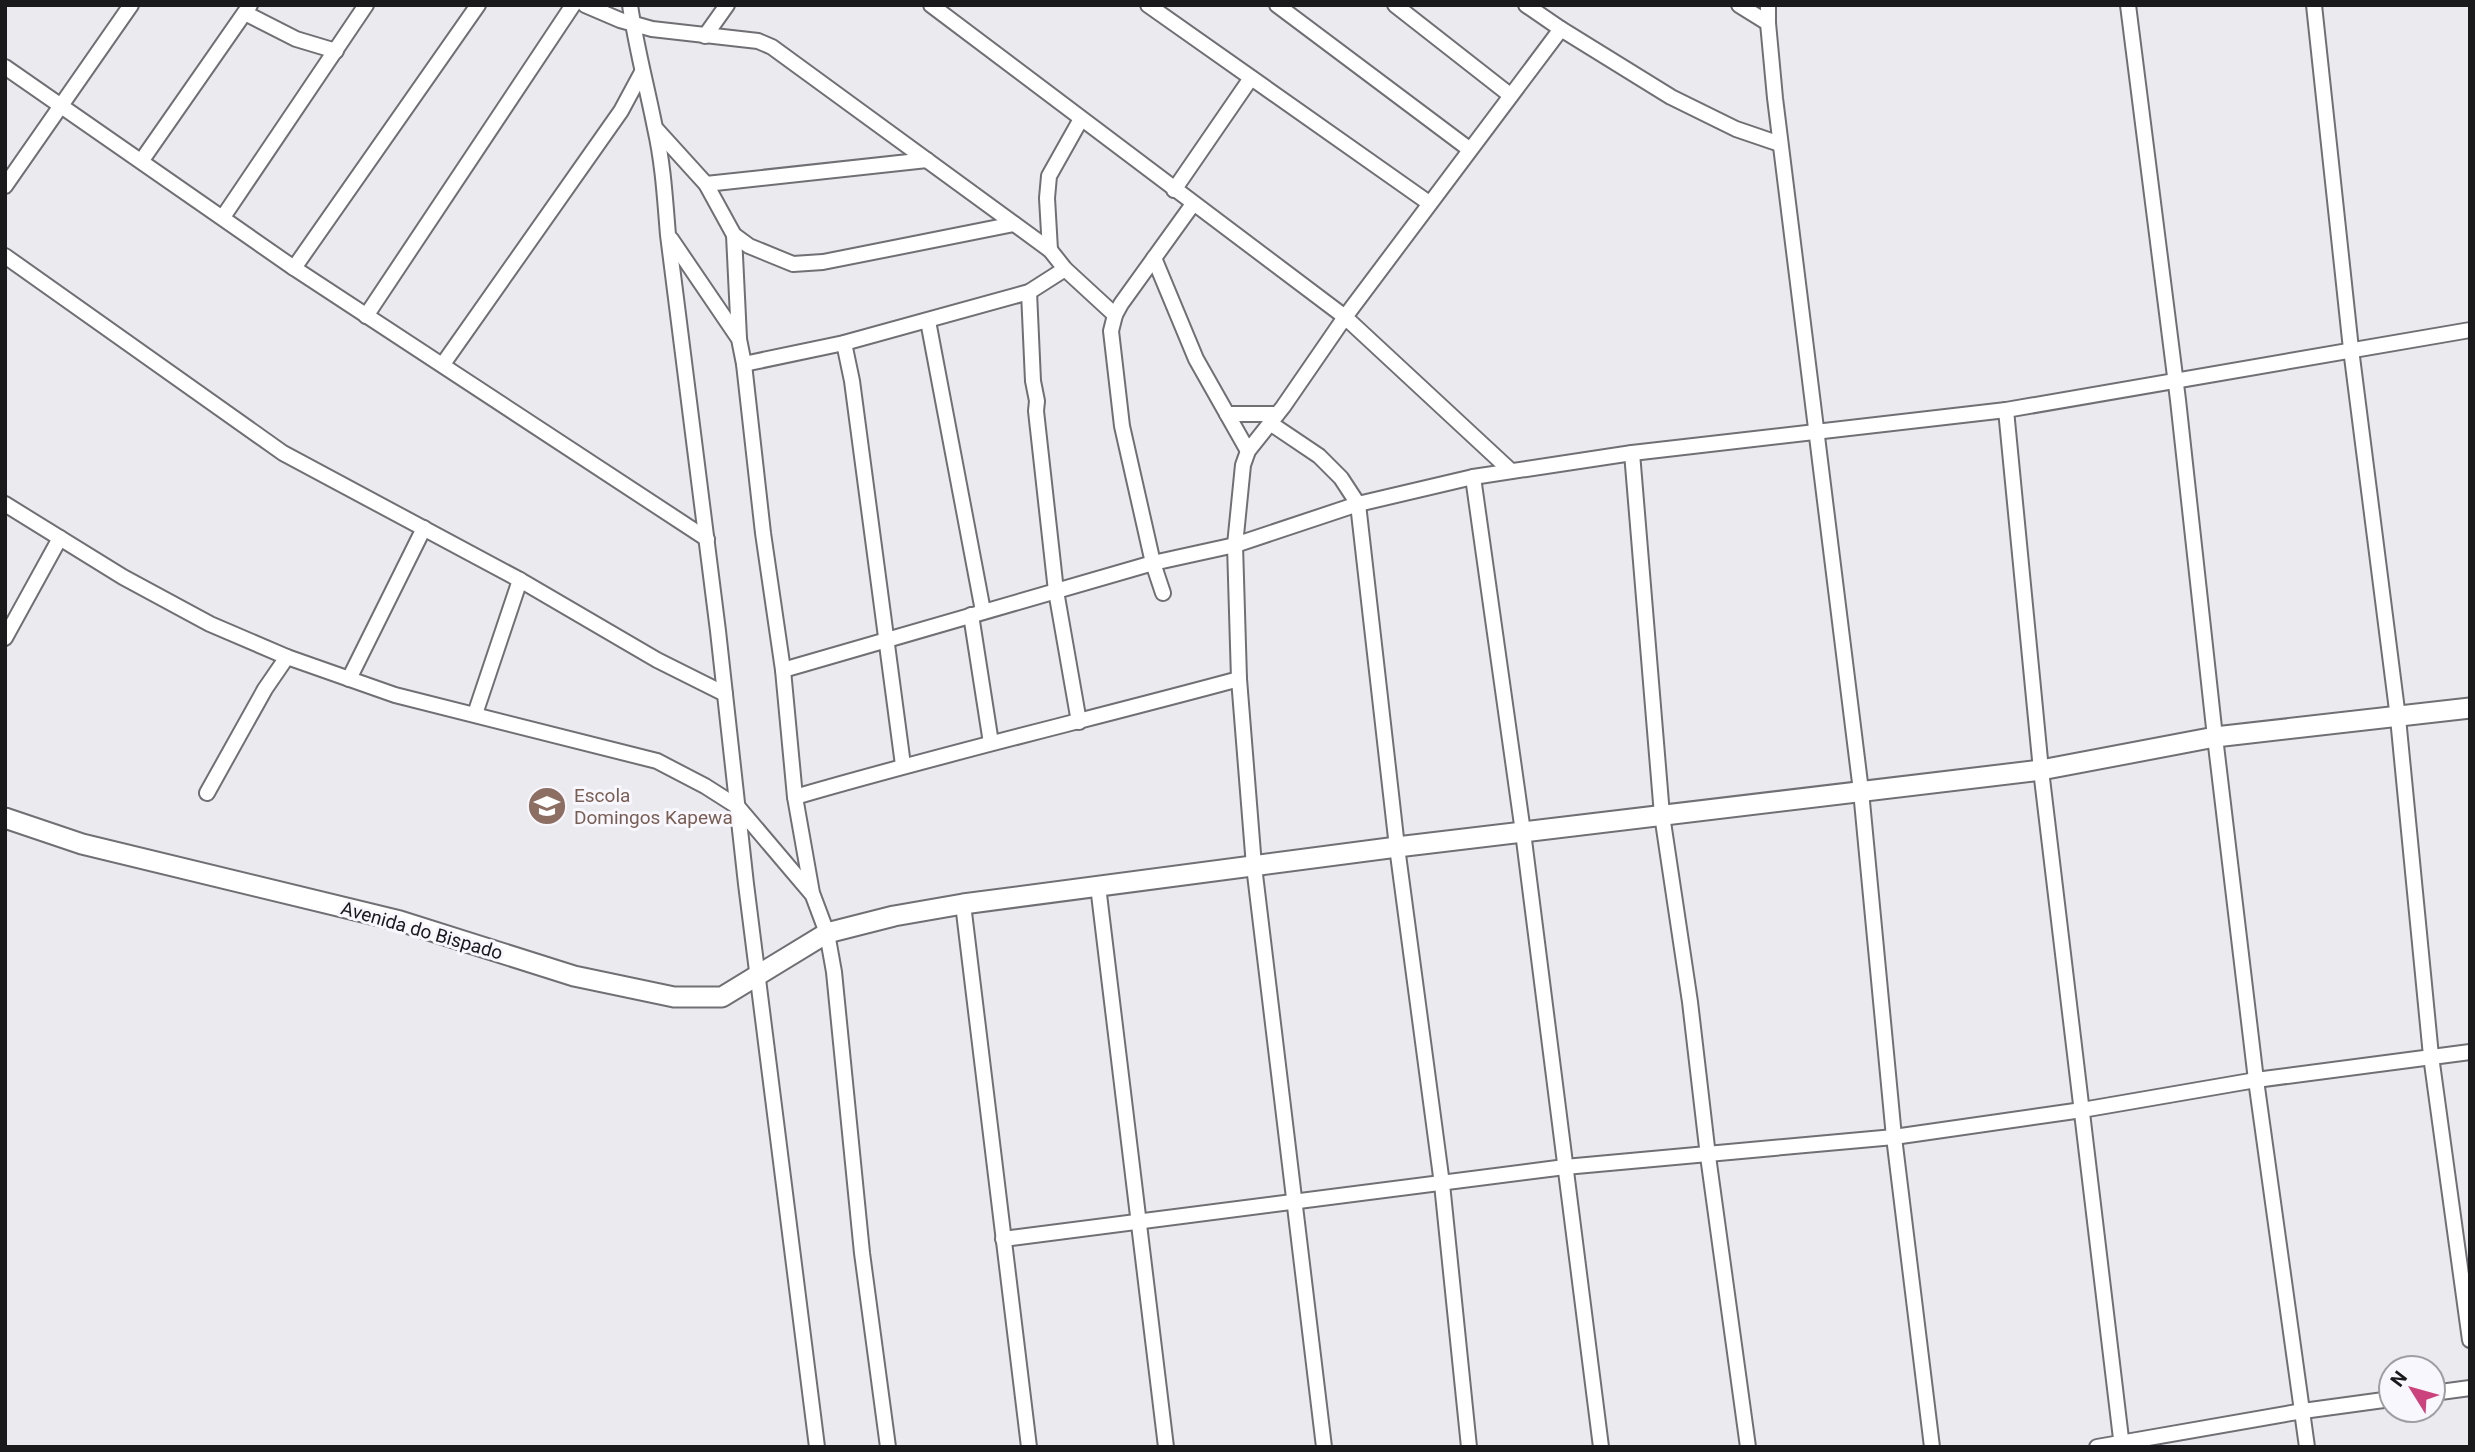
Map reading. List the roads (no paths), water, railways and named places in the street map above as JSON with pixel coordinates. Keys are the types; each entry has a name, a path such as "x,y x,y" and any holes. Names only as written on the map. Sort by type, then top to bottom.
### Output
{"main road":[{"name":"Avenida do Bispado","path":"5,818 82,844 400,921 575,975 674,997 722,997 827,933 894,916 962,904 1397,847 2041,770 2215,737 2470,708"}],"street":[{"path":"5,186 131,5"},
{"path":"223,218 366,5"},
{"path":"294,268 478,5"},
{"path":"366,316 573,5"},
{"path":"585,5 652,29 758,41 772,47 1050,250 1065,269 1115,316"},
{"path":"630,5 656,129 817,1447"},
{"path":"705,36 727,5"},
{"path":"931,5 1345,317 1511,471"},
{"path":"1148,5 1429,203"},
{"path":"1277,5 1469,149"},
{"path":"1395,5 1510,95"},
{"path":"1526,5 1671,97 1736,129 1780,144"},
{"path":"1739,5 1768,23"},
{"path":"1768,5 1780,144 1861,791 1894,1137 1931,1447"},
{"path":"2129,5 2256,1080 2307,1447"},
{"path":"2314,5 2351,349 2398,718 2431,1056 2470,1340"},
{"path":"142,160 248,9 296,39 335,51"},
{"path":"1324,1447 1254,866 1238,679 1235,545 1242,465 1248,451 1345,317 1561,29"},
{"path":"5,67 294,268 706,539"},
{"path":"443,364 621,111 642,72"},
{"path":"1174,190 1251,78"},
{"path":"1050,250 1047,198 1049,176 1081,119"},
{"path":"656,129 706,184 734,235 749,246 793,264 823,262 1014,223"},
{"path":"706,184 927,160"},
{"path":"1163,593 1153,562 1122,426 1111,331 1115,316 1193,204"},
{"path":"668,235 739,339"},
{"path":"734,235 739,339 783,670 795,797 812,894 827,933 834,972 862,1253 888,1447"},
{"path":"5,256 283,453 520,580 614,636 725,694"},
{"path":"1154,258 1196,359 1248,451"},
{"path":"744,364 844,344 1029,292 1065,269"},
{"path":"1029,292 1033,381 1056,591 1079,722"},
{"path":"928,321 977,613 990,743"},
{"path":"783,670 1153,562 1235,545 1358,504 1473,477 1632,453 2006,410 2470,330"},
{"path":"844,344 852,381 903,765"},
{"path":"2006,410 2041,770 2122,1444"},
{"path":"1227,414 1273,418 1341,478 1358,504 1397,847 1442,1184 1469,1447"},
{"path":"1632,453 1662,815 1690,1002 1748,1447"},
{"path":"1473,477 1523,832 1601,1447"},
{"path":"5,505 122,577 210,624 287,657 395,695 657,761 738,807 812,894"},
{"path":"349,679 424,528"},
{"path":"5,638 60,538"},
{"path":"475,714 520,580"},
{"path":"207,793 265,689 287,657"},
{"path":"795,797 903,765 1079,722 1238,679"},
{"path":"1098,886 1166,1447"},
{"path":"962,904 1029,1447"},
{"path":"1003,1239 1566,1167 1894,1137 2082,1110 2256,1080 2470,1052"},
{"path":"2447,1391 2470,1388"},
{"path":"2097,1447 2377,1401"}],"place":[{"name":"Escola Domingos Kapewa","path":"547,806"}]}
